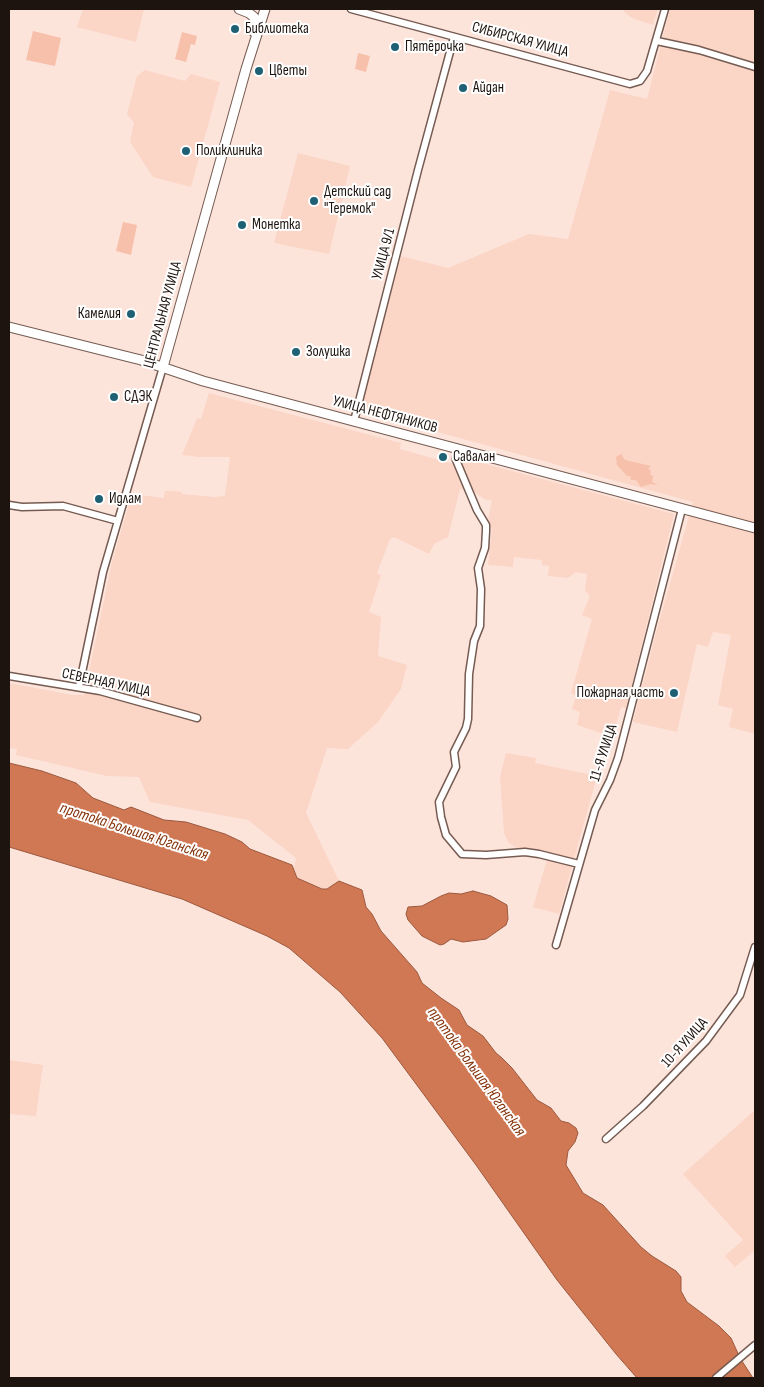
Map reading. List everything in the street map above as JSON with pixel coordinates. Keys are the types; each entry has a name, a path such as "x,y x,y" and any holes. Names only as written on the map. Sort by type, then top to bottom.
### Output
{"street":[{"path":"240,9 252,9"},
{"path":"240,9 249,13 255,20 247,64"},
{"name":"ЦЕНТРАЛЬНАЯ УЛИЦА","path":"79,687 102,578 163,368 247,64 265,9"},
{"name":"СИБИРСКАЯ УЛИЦА","path":"351,9 623,83 634,84 645,76 656,40"},
{"path":"665,9 656,40 699,50 755,67"},
{"name":"УЛИЦА 9/1","path":"354,421 454,37"},
{"name":"УЛИЦА НЕФТЯНИКОВ","path":"9,327 141,360 203,381 755,528"},
{"path":"457,448 456,460 477,510 486,524 486,531 485,548 478,568 481,589 480,626 474,641 469,674 468,719 466,728 454,752 456,767 439,802 446,835 462,854 486,855 525,852 579,864"},
{"path":"9,505 30,507 63,506 118,521"},
{"name":"11-Я УЛИЦА","path":"556,945 595,810 610,780 618,758 682,509"},
{"name":"СЕВЕРНАЯ УЛИЦА","path":"9,676 79,687 197,718"},
{"name":"10-Я УЛИЦА","path":"606,1139 643,1106 706,1042 740,995 755,947"},
{"path":"716,1378 755,1345"}],"shaded area":[{"path":"83,9 144,9 136,42 77,27"},
{"path":"624,9 658,9 653,25 632,18 624,12"},
{"path":"670,9 755,9 755,734 729,727 733,709 718,705 731,635 713,632 708,647 697,644 677,732 633,722 693,502 361,411 401,256 448,268 529,234 568,239 610,90 647,99"},
{"path":"33,31 61,38 55,66 26,60"},
{"path":"182,32 197,36 195,45 191,44 186,62 175,59"},
{"path":"358,53 370,56 366,72 355,69"},
{"path":"145,70 185,81 191,74 220,82 191,187 153,177 130,142 134,123 127,114 137,76"},
{"name":"Детский сад \"Теремок\"","path":"298,153 350,166 329,254 274,243"},
{"path":"123,222 137,225 131,255 116,251"},
{"path":"209,393 401,443 400,449 453,464 463,458 674,514 626,708 621,707 613,737 577,725 580,712 572,709 576,696 571,693 592,619 582,615 590,596 585,591 587,574 576,572 568,578 548,576 549,566 542,565 542,560 514,557 513,567 488,565 492,529 488,520 492,500 486,500 474,492 460,489 448,537 434,544 429,554 394,537 390,539 377,573 381,575 369,612 381,617 378,656 407,665 401,689 378,722 348,749 327,748 306,813 339,881 327,889 322,889 297,878 294,868 296,858 248,820 150,802 139,777 107,776 16,755 17,749 9,748 9,683 72,695 84,695 112,562 132,494 164,498 165,491 172,491 182,492 182,494 214,497 225,496 230,457 182,455 197,418 201,419"},
{"path":"621,454 625,460 651,466 648,469 653,476 652,482 658,485 650,484 641,487 636,480 631,480 630,476 627,476 617,465 616,457"},
{"path":"506,753 536,758 535,763 597,776 559,914 533,907 547,860 527,856 508,842 504,833 500,777"},
{"path":"9,1060 43,1065 36,1116 9,1114"},
{"path":"755,1110 755,1253 754,1251 735,1267 725,1256 743,1240 683,1174"}],"water":[{"name":"протока Большая Юганская","path":"9,763 42,771 76,783 93,798 124,810 131,807 164,820 186,822 225,834 242,842 250,849 292,865 297,878 322,889 327,889 339,881 362,890 366,907 381,931 417,972 422,983 459,1010 467,1025 483,1036 496,1053 512,1068 537,1100 551,1108 561,1121 569,1123 576,1128 578,1133 575,1142 568,1151 566,1165 583,1193 603,1205 641,1247 676,1271 681,1277 681,1291 687,1302 719,1326 731,1338 740,1358 753,1378 637,1378 557,1280 476,1165 382,1038 340,992 289,948 267,936 182,899 9,847"},
{"path":"473,891 491,896 507,905 508,919 506,925 486,939 463,942 451,939 440,945 422,936 408,920 406,914 408,907 422,906 449,893 461,894"}],"place":[{"name":"Библиотека","path":"235,29"},
{"name":"Пятёрочка","path":"395,47"},
{"name":"Цветы","path":"259,71"},
{"name":"Айдан","path":"463,88"},
{"name":"Поликлиника","path":"186,151"},
{"name":"Детский сад \"Теремок\"","path":"314,201"},
{"name":"Монетка","path":"242,225"},
{"name":"Камелия","path":"131,314"},
{"name":"Золушка","path":"296,352"},
{"name":"СДЭК","path":"114,397"},
{"name":"Савалан","path":"443,457"},
{"name":"Идлам","path":"99,499"},
{"name":"Пожарная часть","path":"674,693"}]}
